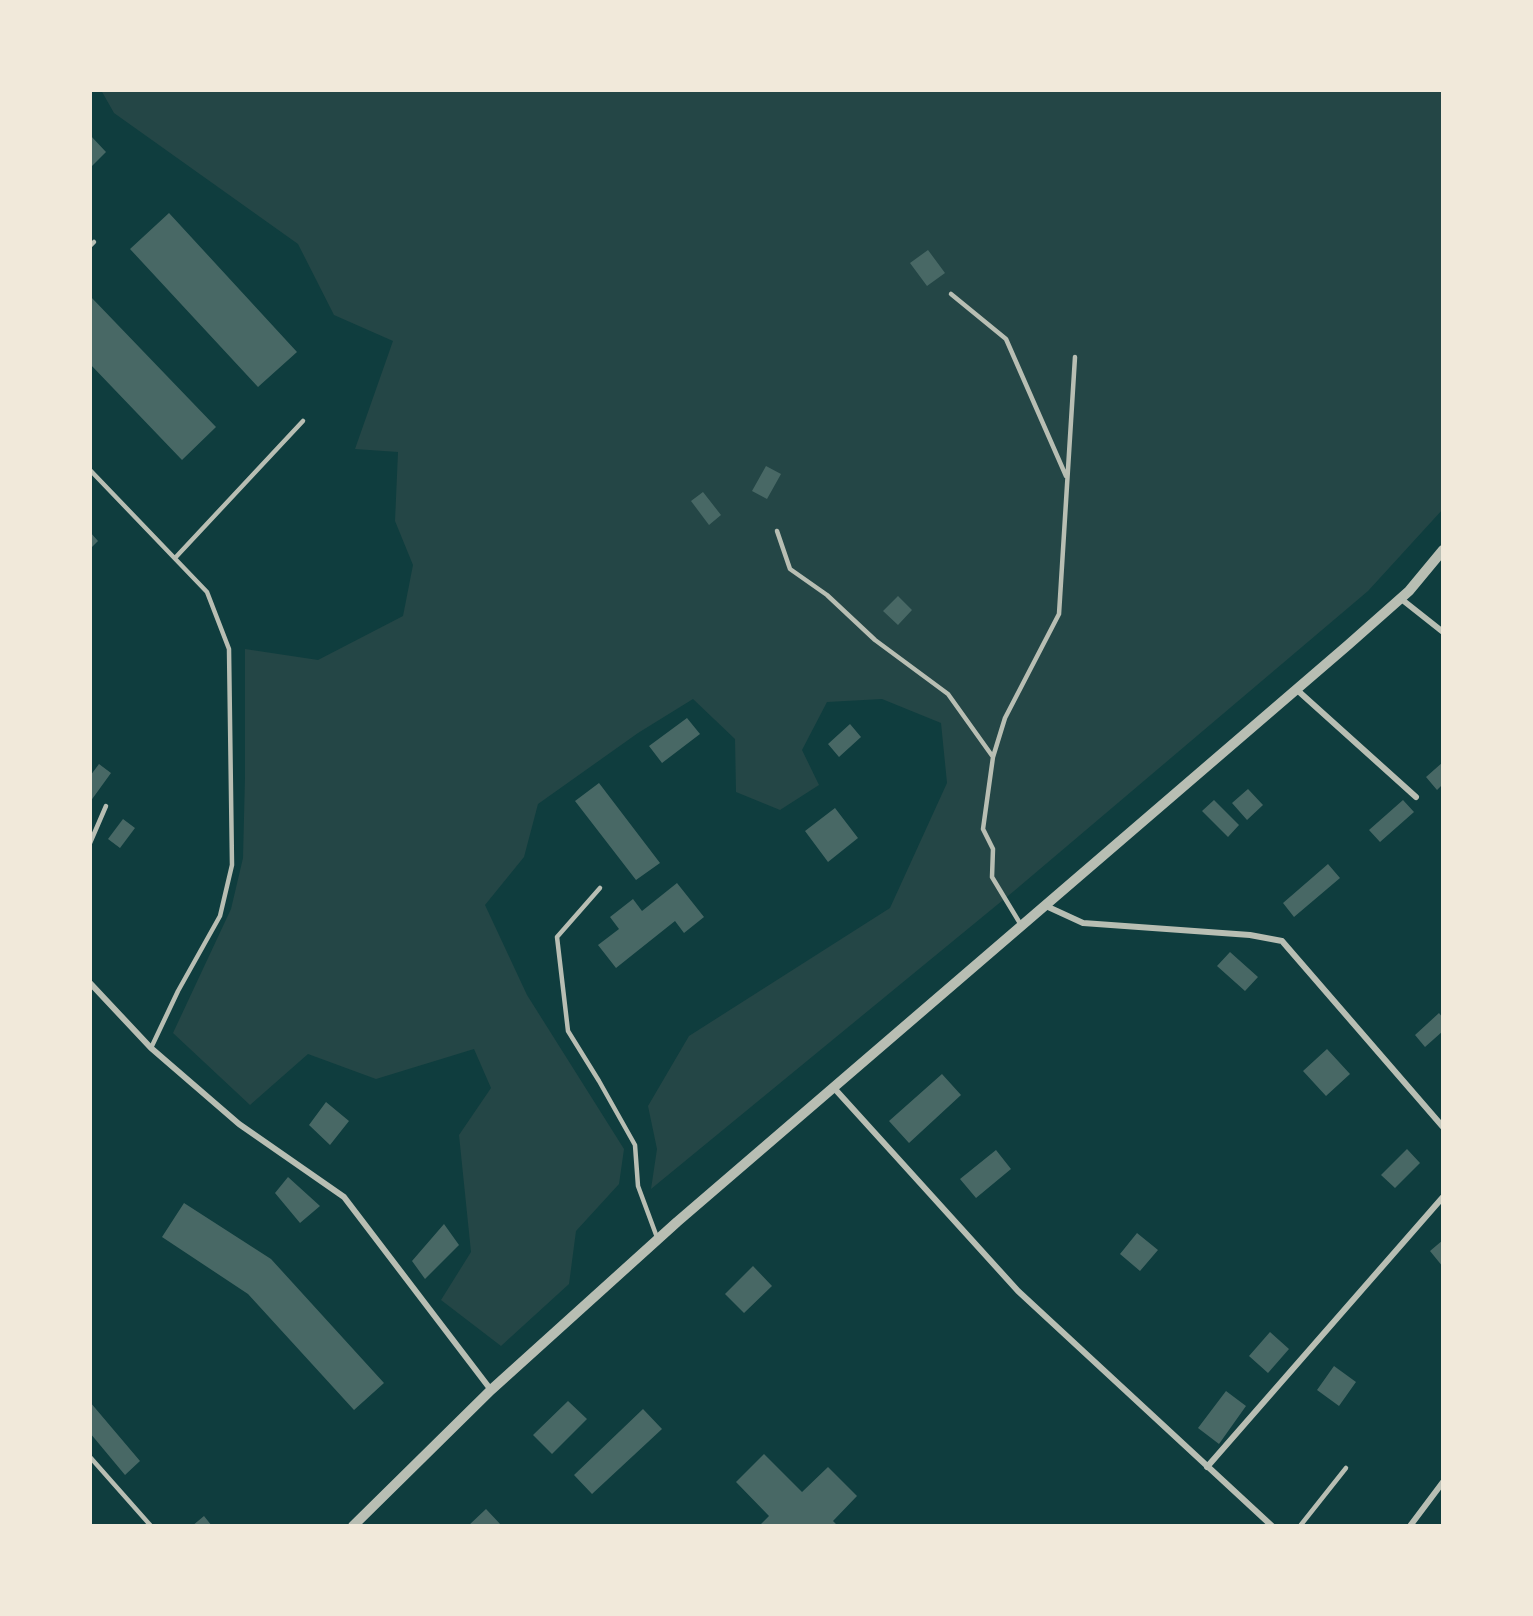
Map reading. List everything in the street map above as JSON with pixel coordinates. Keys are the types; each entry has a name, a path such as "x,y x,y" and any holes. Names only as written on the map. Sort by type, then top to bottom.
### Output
{"street":[{"path":"353,1526 491,1390 658,1240 1400,598 1443,550"},
{"path":"1400,598 1443,632"},
{"path":"1296,689 1416,797"},
{"path":"1046,906 1083,922 1250,935 1281,941 1443,1127"},
{"path":"90,983 151,1048 239,1124 344,1197 491,1390"},
{"path":"834,1088 1018,1291 1272,1526"},
{"path":"1207,1467 1443,1197"},
{"path":"1410,1526 1443,1482"}],"lane":[{"path":"951,294 1006,339 1067,478"},
{"path":"1022,927 992,877 993,849 983,829 993,757 1005,718 1059,615 1075,357"},
{"path":"174,558 303,421"},
{"path":"90,470 207,592 229,649 232,865 220,916 178,991 151,1048"},
{"path":"777,531 790,569 827,595 875,640 948,694 993,757"},
{"path":"90,843 106,806"},
{"path":"600,888 557,937 568,1031 635,1145 638,1186 658,1240"},
{"path":"90,1457 151,1526"},
{"path":"1300,1526 1346,1468"}],"shaded area":[{"path":"101,90 1443,90 1443,509 1368,591 1014,891 651,1189 657,1149 648,1106 689,1036 890,908 947,783 941,723 882,699 827,702 802,750 819,785 780,810 736,792 735,739 693,699 638,733 538,804 524,857 485,905 527,995 624,1149 619,1184 576,1231 569,1284 501,1346 441,1300 471,1252 459,1135 491,1088 474,1049 376,1079 308,1054 250,1105 173,1033 231,909 243,858 245,649 318,660 403,616 413,565 395,521 398,452 355,449 393,341 334,315 298,244 114,113"}],"building":[{"path":"90,135 106,152 90,168"},
{"path":"169,213 297,352 258,387 130,249"},
{"path":"928,250 945,273 927,286 910,263"},
{"path":"90,296 216,427 182,460 90,364"},
{"path":"766,466 781,474 767,499 752,491"},
{"path":"703,492 721,515 709,525 691,501"},
{"path":"90,532 98,541 90,549"},
{"path":"898,596 912,610 898,625 883,611"},
{"path":"687,718 700,734 662,763 649,746"},
{"path":"850,724 861,737 839,757 828,744"},
{"path":"1443,762 1443,784 1437,790 1426,777"},
{"path":"99,764 111,773 90,802 90,776"},
{"path":"599,783 660,863 636,880 575,801"},
{"path":"1248,789 1263,805 1247,820 1232,803"},
{"path":"1214,800 1239,825 1228,837 1202,811"},
{"path":"1403,800 1414,812 1380,842 1369,830"},
{"path":"835,808 858,838 828,862 805,831"},
{"path":"123,819 135,828 120,848 108,839"},
{"path":"1328,864 1340,878 1294,917 1283,903"},
{"path":"677,883 704,917 684,933 675,921 616,968 598,945 619,929 610,917 633,899 642,911"},
{"path":"1230,952 1258,977 1245,991 1217,966"},
{"path":"1439,1013 1443,1018 1443,1031 1425,1047 1415,1035"},
{"path":"1327,1049 1350,1074 1326,1096 1303,1071"},
{"path":"942,1074 961,1095 909,1143 889,1121"},
{"path":"326,1102 349,1121 330,1145 309,1125"},
{"path":"1407,1149 1420,1163 1395,1188 1381,1175"},
{"path":"996,1150 1011,1169 976,1198 960,1179"},
{"path":"288,1177 320,1206 300,1223 275,1193"},
{"path":"184,1203 271,1259 384,1383 354,1410 248,1294 162,1237"},
{"path":"444,1224 459,1245 425,1279 412,1261"},
{"path":"1137,1233 1158,1250 1140,1271 1120,1254"},
{"path":"1443,1240 1443,1267 1430,1251"},
{"path":"753,1266 772,1286 744,1313 725,1294"},
{"path":"1270,1332 1289,1349 1268,1373 1249,1356"},
{"path":"1334,1366 1356,1382 1339,1406 1317,1390"},
{"path":"1226,1391 1246,1406 1219,1444 1198,1428"},
{"path":"568,1401 587,1419 552,1454 533,1435"},
{"path":"90,1402 140,1461 125,1475 90,1433"},
{"path":"643,1409 662,1429 592,1494 574,1475"},
{"path":"764,1454 802,1492 828,1467 857,1496 833,1521 838,1526 759,1526 769,1516 736,1482"},
{"path":"486,1509 502,1526 468,1526"},
{"path":"204,1516 212,1526 192,1526"}]}
